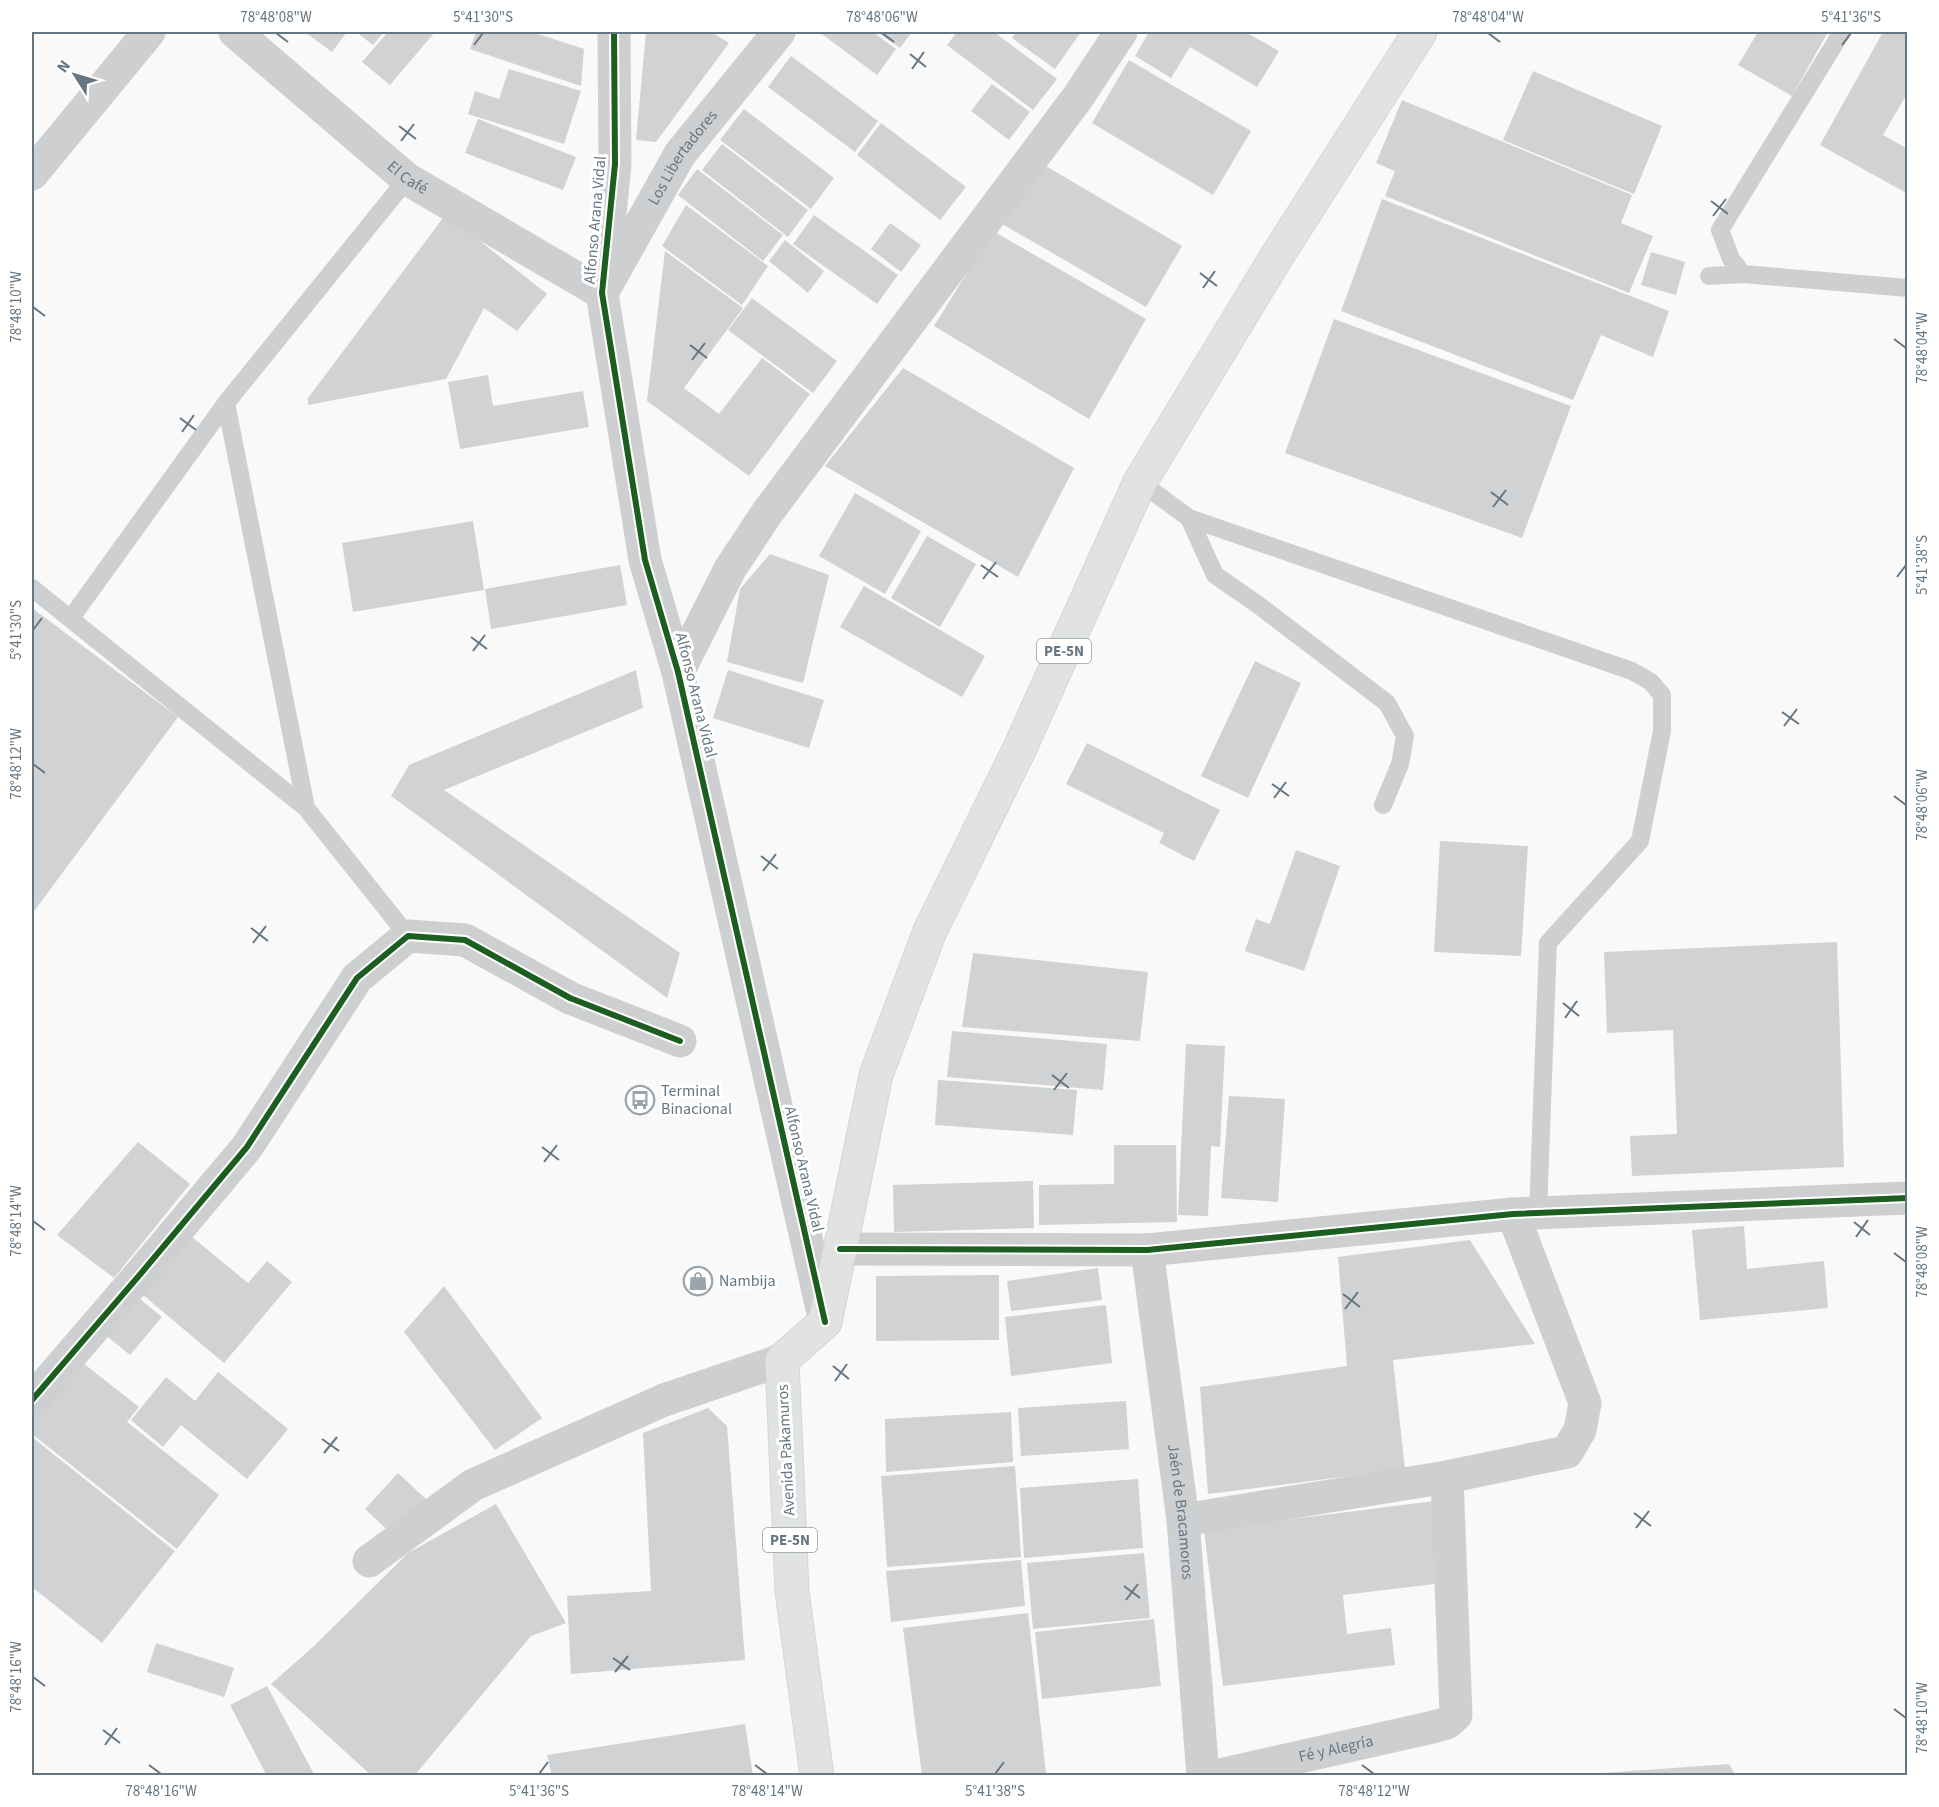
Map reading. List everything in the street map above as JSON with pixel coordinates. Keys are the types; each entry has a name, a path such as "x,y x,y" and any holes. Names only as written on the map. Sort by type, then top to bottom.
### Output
{"highway":[{"name":"PE-5N","path":"825,1322 876,1075 930,931 1019,750 1140,482 1277,256 1420,32"},
{"name":"Avenida Pakamuros","path":"817,1776 792,1591 782,1360 825,1322"}],"street":[{"path":"32,174 148,32"},
{"name":"El Café","path":"235,32 407,179 602,293"},
{"name":"Alfonso Arana Vidal","path":"614,32 615,164 602,293 645,560 678,672 825,1322"},
{"name":"Los Libertadores","path":"602,293 680,154 778,32"},
{"path":"678,672 730,569 767,513 1078,97 1121,32"},
{"path":"32,1399 247,1147 357,978 408,936 465,940 570,999 680,1041"},
{"path":"840,1249 1147,1250 1526,1214 1908,1198"},
{"path":"1183,1520 1447,1477 1567,1452 1580,1430 1585,1403 1526,1214"},
{"name":"Jaén de Bracamoros","path":"1147,1250 1183,1520 1203,1776"},
{"path":"369,1561 473,1485 664,1400 782,1360"},
{"name":"Fé y Alegría","path":"1215,1776 1433,1727 1447,1723 1456,1715 1447,1477"}],"lane":[{"path":"1743,274 1731,259 1720,230 1842,32"},
{"path":"70,618 226,403 407,179"},
{"path":"1709,276 1743,274 1908,288"},
{"path":"226,403 306,807"},
{"path":"1140,482 1189,518 1632,671 1651,681 1662,694 1662,731 1640,842 1548,943 1526,1214"},
{"path":"1189,518 1215,576 1257,604 1387,703 1405,736 1400,764 1383,805"},
{"path":"32,588 306,807 408,936"}],"building":[{"path":"305,32 347,32 332,52"},
{"path":"356,32 384,32 373,45"},
{"path":"388,32 435,32 390,85 362,62"},
{"path":"476,32 532,32 584,49 581,86 470,49"},
{"path":"646,32 711,32 729,43 656,142 636,140"},
{"path":"819,32 873,32 896,49 877,75"},
{"path":"877,32 912,32 900,48"},
{"path":"957,32 994,32 1057,79 1033,110 947,45"},
{"path":"1016,32 1081,32 1055,69 1012,38"},
{"path":"1149,32 1245,32 1279,51 1257,87 1190,47 1171,78 1135,56"},
{"path":"1758,32 1828,32 1792,96 1738,65"},
{"path":"1883,32 1908,32 1908,92 1883,135 1908,149 1908,194 1820,145"},
{"path":"791,56 878,121 855,152 768,87"},
{"path":"1129,60 1251,131 1213,195 1092,123"},
{"path":"509,69 581,91 564,144 468,114 475,91 499,99"},
{"path":"1533,71 1662,126 1634,194 1503,140"},
{"path":"992,84 1030,112 1009,140 971,111"},
{"path":"1402,100 1632,195 1621,223 1653,236 1629,293 1385,196 1395,171 1376,163"},
{"path":"744,109 834,178 811,209 720,140"},
{"path":"478,119 576,157 563,190 465,153"},
{"path":"881,123 966,187 940,220 857,155"},
{"path":"722,144 808,210 788,237 702,170"},
{"path":"1039,162 1182,246 1146,307 1002,224"},
{"path":"697,169 783,235 763,261 678,195"},
{"path":"1382,199 1669,311 1653,357 1601,335 1573,400 1341,311"},
{"path":"686,205 768,266 742,305 662,246"},
{"path":"446,214 547,294 517,331 484,308 446,379 308,405 308,398"},
{"path":"814,215 898,275 877,304 793,244"},
{"path":"890,223 921,245 901,272 871,249"},
{"path":"993,231 1146,319 1089,419 934,326"},
{"path":"785,240 824,271 808,293 769,261"},
{"path":"665,251 743,308 684,388 719,414 762,358 810,394 749,476 647,401"},
{"path":"1651,252 1685,262 1676,295 1641,285"},
{"path":"752,298 837,361 813,393 728,330"},
{"path":"1334,319 1571,406 1522,538 1285,453"},
{"path":"903,368 1074,468 1018,577 825,466"},
{"path":"488,375 493,406 583,391 589,427 460,449 448,382"},
{"path":"855,493 921,531 885,594 819,556"},
{"path":"473,521 484,590 353,612 342,543"},
{"path":"927,536 976,564 940,627 891,598"},
{"path":"770,554 829,575 803,683 727,662 740,589"},
{"path":"620,565 627,605 491,629 485,589"},
{"path":"864,586 985,656 962,697 840,627"},
{"path":"32,608 178,717 32,914"},
{"path":"1255,661 1301,683 1248,798 1201,776"},
{"path":"636,670 643,708 444,790 680,953 667,998 391,796 409,765"},
{"path":"728,670 824,700 809,748 713,718"},
{"path":"1087,743 1220,810 1194,861 1159,843 1164,833 1066,784"},
{"path":"1440,841 1528,846 1521,956 1434,952"},
{"path":"1296,850 1340,866 1304,971 1245,951 1256,919 1270,924"},
{"path":"1837,942 1844,1167 1632,1176 1630,1136 1677,1134 1673,1030 1607,1033 1604,952"},
{"path":"973,953 1148,972 1140,1041 962,1027"},
{"path":"952,1031 1107,1044 1103,1090 947,1077"},
{"path":"1186,1044 1225,1046 1220,1147 1211,1146 1208,1216 1178,1215"},
{"path":"938,1080 1077,1090 1073,1135 935,1125"},
{"path":"1229,1096 1285,1099 1278,1202 1221,1198"},
{"path":"138,1142 190,1184 114,1278 57,1235"},
{"path":"1114,1145 1176,1145 1177,1222 1039,1225 1039,1185 1114,1184"},
{"path":"1033,1181 1034,1228 894,1232 893,1185"},
{"path":"1744,1226 1747,1269 1824,1261 1828,1308 1700,1320 1692,1230"},
{"path":"186,1232 248,1283 267,1261 292,1282 224,1363 137,1290"},
{"path":"1470,1240 1535,1344 1393,1360 1405,1469 1208,1494 1200,1387 1347,1366 1338,1257"},
{"path":"1098,1268 1102,1300 1011,1311 1007,1281"},
{"path":"999,1275 999,1340 876,1341 876,1276"},
{"path":"444,1286 542,1418 495,1450 404,1332"},
{"path":"134,1294 162,1317 130,1355 103,1333"},
{"path":"1106,1305 1112,1363 1011,1376 1005,1317"},
{"path":"78,1359 139,1407 127,1422 219,1495 177,1549 32,1434 32,1419"},
{"path":"218,1372 288,1429 247,1479 181,1425 163,1447 131,1420 166,1377 195,1401"},
{"path":"1126,1401 1129,1449 1021,1456 1018,1408"},
{"path":"708,1408 727,1426 745,1660 571,1674 567,1596 651,1591 643,1433"},
{"path":"1011,1412 1013,1462 886,1472 885,1419"},
{"path":"32,1437 175,1551 102,1643 32,1587"},
{"path":"1015,1466 1021,1557 887,1567 881,1476"},
{"path":"398,1473 428,1501 396,1538 365,1509"},
{"path":"1138,1479 1143,1548 1024,1558 1020,1488"},
{"path":"1434,1501 1443,1583 1343,1595 1347,1634 1391,1628 1395,1665 1223,1686 1204,1530"},
{"path":"496,1504 566,1623 531,1636 414,1776 372,1776 271,1684 314,1646 408,1553"},
{"path":"1144,1553 1150,1618 1033,1629 1027,1563"},
{"path":"1021,1560 1025,1606 891,1622 886,1571"},
{"path":"1028,1613 1046,1773 1024,1776 922,1776 903,1628"},
{"path":"1154,1619 1161,1686 1042,1699 1035,1632"},
{"path":"156,1643 234,1668 224,1697 147,1672"},
{"path":"267,1686 315,1776 267,1776 230,1705"},
{"path":"745,1724 753,1776 552,1776 547,1755"},
{"path":"1729,1764 1736,1776 1589,1776 1589,1774"}],"cycle path":[{"path":"614,32 615,164 602,293 645,560 678,672 825,1322"},
{"path":"32,1400 247,1147 357,978 408,936 465,940 570,998 680,1041"},
{"path":"840,1249 1147,1250 1513,1214 1908,1198"}],"place":[{"name":"Terminal Binacional","path":"640,1100"},
{"name":"Nambija","path":"698,1281"}]}
